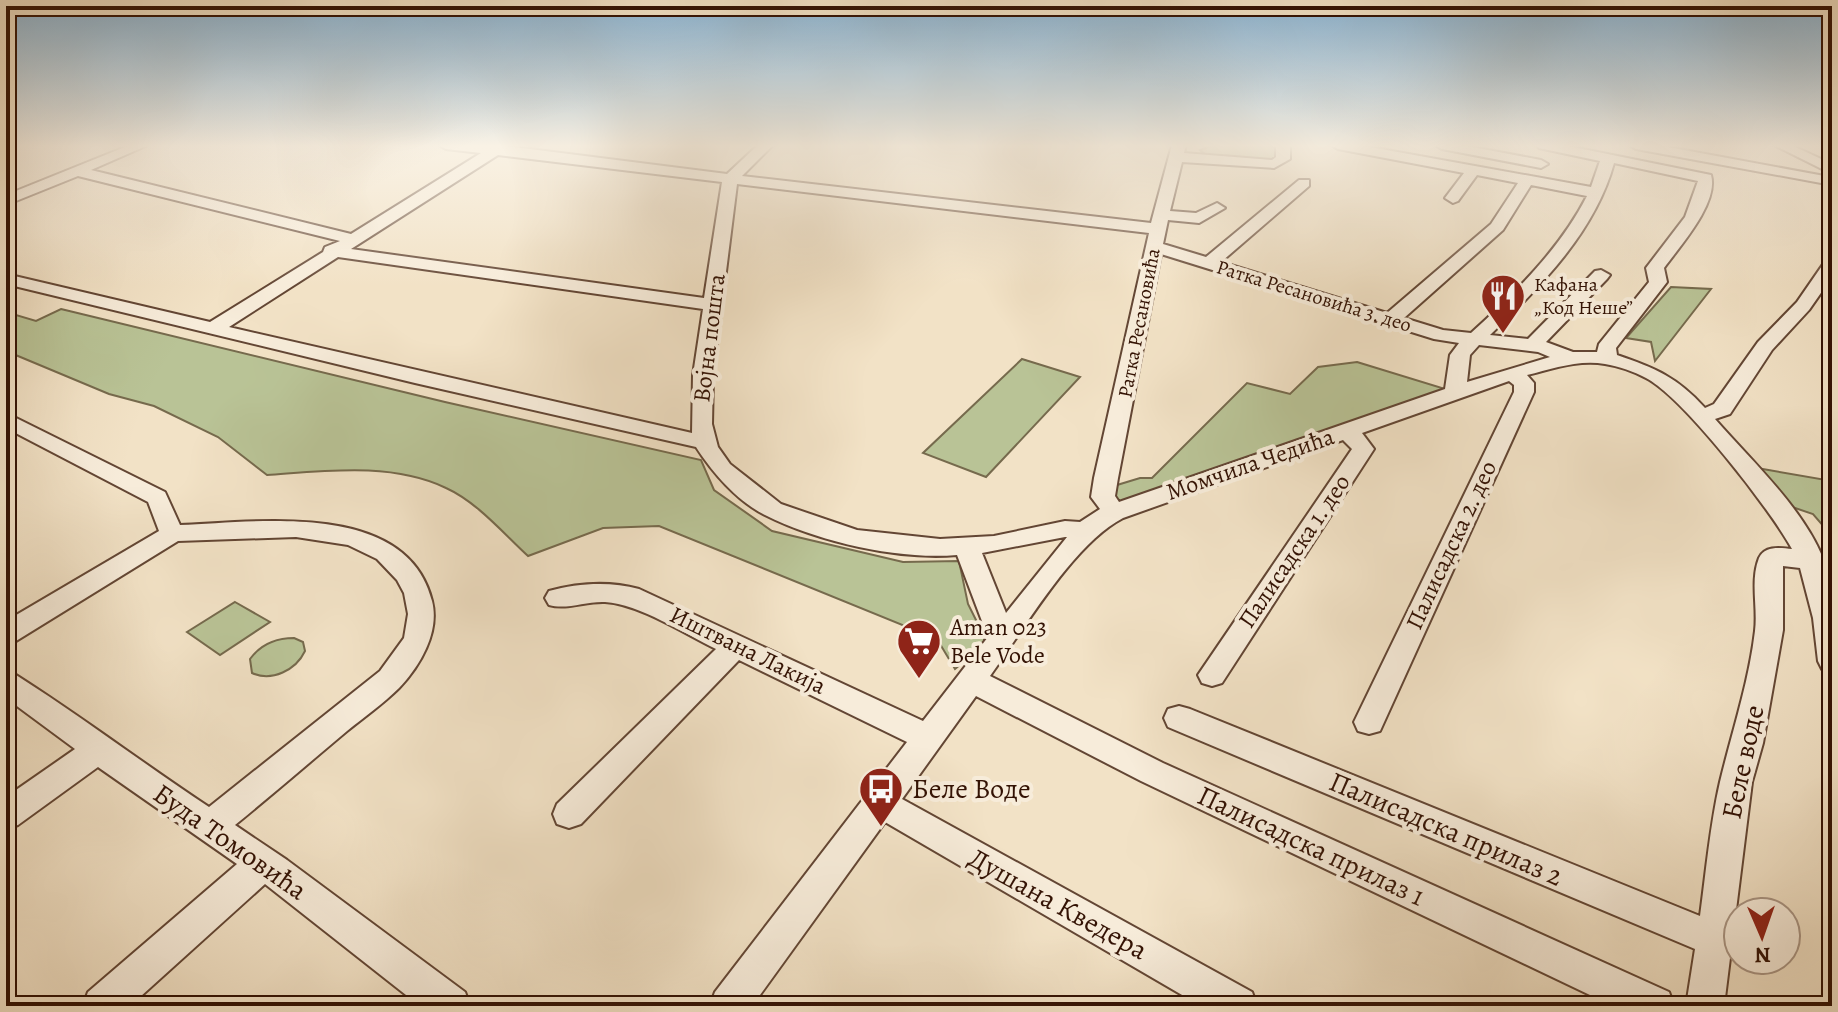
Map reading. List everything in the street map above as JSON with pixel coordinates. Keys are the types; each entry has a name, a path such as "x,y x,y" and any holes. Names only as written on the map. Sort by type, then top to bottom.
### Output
{"street":[{"path":"6,200 25,192"},
{"path":"163,192 351,239"},
{"path":"212,329 428,192"},
{"name":"Војна пошта","path":"728,192 700,411 705,442 722,469 772,509 854,538 896,545 967,547 1065,529 1086,531"},
{"path":"841,192 1158,230 1199,218 1217,208"},
{"name":"Ратка Ресановића","path":"1114,512 1104,499 1104,489 1168,192"},
{"path":"1210,263 1293,192"},
{"path":"1453,198 1457,192"},
{"path":"1391,319 1497,227 1519,192"},
{"path":"1455,392 1460,355 1558,255 1597,193 1593,192"},
{"path":"1607,358 1606,348 1658,282 1655,273 1658,264 1685,232 1700,207 1703,192"},
{"name":"Ратка Ресановића 3. део","path":"1158,230 1210,263 1441,335 1532,346 1570,358"},
{"path":"331,251 712,305"},
{"path":"1701,417 1722,409 1765,346 1803,306 1832,264"},
{"path":"1532,346 1601,275"},
{"path":"6,279 705,442"},
{"name":"Момчила Чедића","path":"729,1006 1052,571 1098,520 1512,373 1570,358 1607,358 1661,378 1701,417 1786,515 1811,560 1827,618 1832,661"},
{"name":"Палисадска 2. део","path":"1369,722 1524,392 1524,383 1512,373"},
{"path":"6,419 157,497 173,533"},
{"name":"Палисадска 1. део","path":"1212,675 1363,449 1361,443 1345,431"},
{"path":"6,634 173,533 296,529 354,537 386,553 408,575 422,614 417,640 390,679 210,826"},
{"path":"1013,540 1039,552 1052,571"},
{"path":"967,547 1002,638"},
{"name":"Беле воде","path":"1705,1006 1736,782 1748,743 1769,630 1769,570 1772,558 1776,556 1811,560"},
{"name":"Иштвана Лакија","path":"558,598 603,592 630,596 929,738"},
{"path":"569,814 737,645"},
{"name":"Палисадска прилаз 1","path":"971,680 1165,778 1655,1006"},
{"name":"Буда Томовића","path":"6,683 210,826 451,1006"},
{"name":"Палисадска прилаз 2","path":"1179,718 1713,939"},
{"path":"6,815 98,750"},
{"name":"Душана Кведера","path":"878,802 1238,1006"},
{"path":"102,1006 262,864"}],"green space":[{"path":"1671,287 1711,289 1655,361 1651,342 1626,338"},
{"path":"61,309 701,460 714,490 772,531 903,562 959,561 968,604 984,636 984,645 955,669 937,639 659,526 603,528 528,556 468,501 425,480 403,474 358,470 267,475 218,437 154,406 109,394 6,351 6,312 36,321"},
{"path":"1022,359 1080,377 986,477 923,453"},
{"path":"1357,362 1455,392 1114,512 1104,489 1140,478 1152,478 1247,383 1290,394 1318,367"},
{"path":"1757,468 1832,481 1832,536 1813,514 1792,507"},
{"path":"235,602 270,622 220,655 187,632"},
{"path":"294,638 303,642 305,651 290,669 267,676 252,673 250,659 259,649 281,639"}],"place":[{"name":"Кафана „Код Неше”","path":"1503,335"},
{"name":"Aman 023 Bele Vode","path":"919,680"},
{"name":"Беле Воде","path":"881,828"}]}
